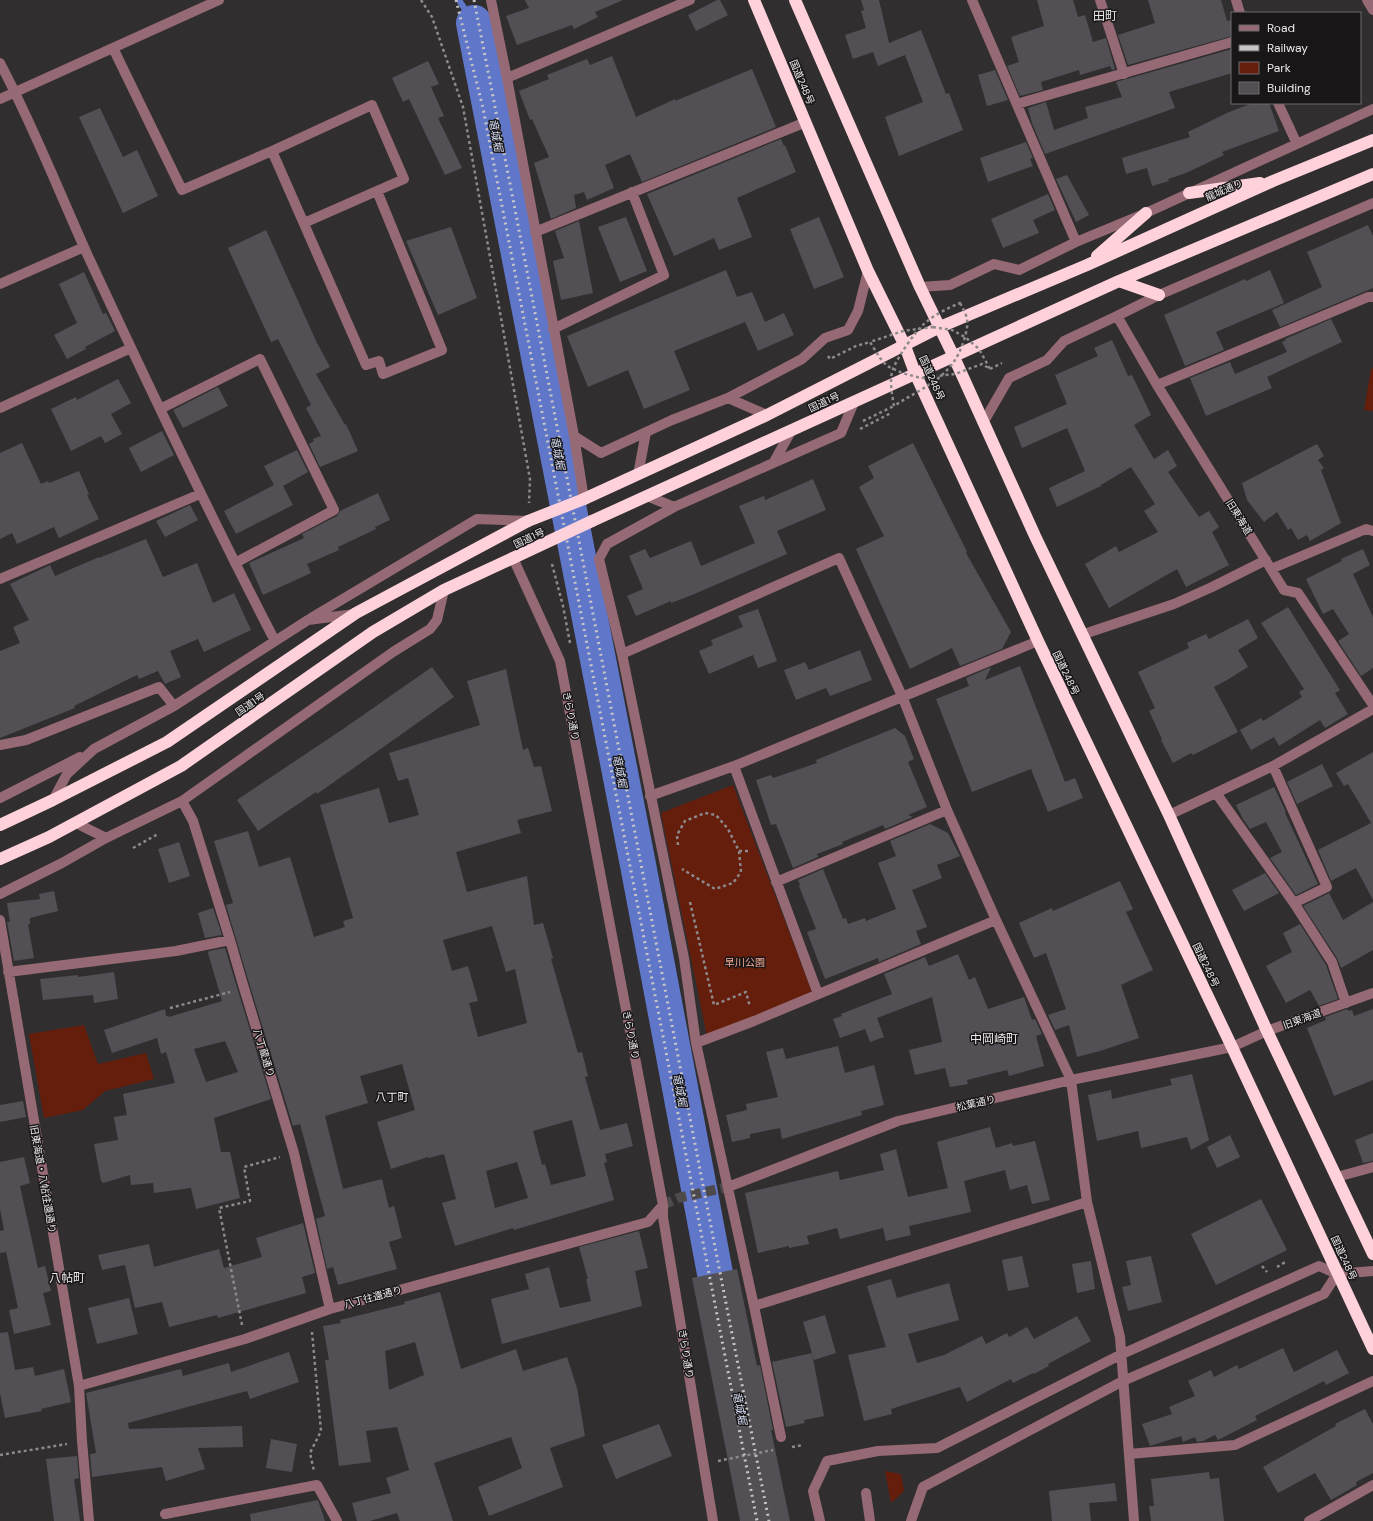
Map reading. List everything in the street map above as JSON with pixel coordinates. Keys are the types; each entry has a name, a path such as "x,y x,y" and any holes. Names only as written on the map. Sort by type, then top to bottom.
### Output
{"highway":[{"name":"国道248号","path":"754,0 868,271 905,346 1038,641 1232,1047 1373,1349"},
{"path":"795,0 920,286 1035,536 1084,634 1169,815 1267,1031 1373,1254"},
{"name":"龍城通り","path":"1087,265 1273,181 1373,140"},
{"path":"1119,280 1373,174"},
{"path":"1190,193 1273,181"},
{"path":"1087,265 1146,213"},
{"name":"国道1号","path":"0,825 53,800 167,742 356,613 528,521 584,499 767,415 940,327 1087,265"},
{"name":"国道1号","path":"0,859 49,838 181,766 373,632 444,590 953,355 1098,291 1119,280"},
{"path":"1119,280 1159,295"}],"street":[{"path":"0,99 219,0"},
{"path":"490,0 507,78 574,436 584,499"},
{"path":"507,78 690,0"},
{"path":"972,0 1076,242"},
{"path":"1100,0 1124,74"},
{"path":"1236,0 1240,12"},
{"path":"1367,0 1373,10"},
{"path":"1017,104 1231,42"},
{"path":"113,48 182,190 272,151 372,104 404,179 304,223"},
{"path":"0,63 16,92 84,247 200,494 275,641"},
{"path":"1278,104 1297,144"},
{"path":"920,286 950,285 994,264 1019,270 1076,242 1146,213 1373,109"},
{"path":"535,232 806,122"},
{"path":"272,151 366,365 379,361 383,374 442,350 377,191"},
{"path":"553,329 664,275 632,192"},
{"path":"984,424 1009,378 1046,360 1064,341 1159,295 1373,203"},
{"path":"0,284 84,247"},
{"path":"574,436 601,454 672,420 728,398 802,358 825,338 848,330 858,310 868,271"},
{"path":"1157,385 1368,297 1373,297"},
{"name":"旧東海道","path":"1117,316 1157,385 1284,590 1298,593 1373,705"},
{"path":"0,408 131,348"},
{"path":"160,409 260,359 334,510 236,563"},
{"path":"728,398 767,415"},
{"path":"781,1437 754,1306 696,1043 684,958 622,654 599,559 607,544 674,507 841,432 854,402"},
{"path":"774,462 791,431"},
{"path":"638,475 646,432"},
{"path":"0,579 200,494"},
{"path":"647,496 674,507"},
{"path":"0,798 174,706 308,620 477,519 528,521"},
{"path":"1084,634 1174,604 1268,564 1366,529 1373,531"},
{"name":"きらり通り","path":"513,558 560,661 663,1205 663,1217 713,1521"},
{"path":"622,654 839,558 902,696 947,810 996,920 1071,1080 1087,1202 1120,1337 1120,1355 1134,1521"},
{"path":"0,894 62,863 106,838 182,801 394,652 430,629 437,620 444,590"},
{"path":"308,620 356,613"},
{"path":"650,796 734,766 1038,641"},
{"path":"0,746 26,740 159,687 174,706"},
{"path":"1169,815 1273,766 1373,709"},
{"path":"53,800 67,774 94,749"},
{"path":"734,766 818,994"},
{"path":"1273,766 1327,887 1294,903"},
{"path":"1216,793 1294,903 1332,962 1346,1003"},
{"name":"八丁蔵通り","path":"182,801 193,821 294,1153 330,1309"},
{"path":"776,882 947,810"},
{"path":"76,823 106,838"},
{"path":"0,920 8,972 176,951 230,940"},
{"path":"696,1043 754,1021 996,920"},
{"name":"旧東海道・八帖往還通り","path":"8,972 79,1386 89,1521"},
{"name":"旧東海道","path":"1232,1047 1267,1031 1373,993"},
{"name":"松葉通り","path":"728,1187 898,1121 1071,1080 1232,1047"},
{"path":"1337,1177 1373,1167"},
{"path":"754,1306 1087,1202"},
{"name":"八丁往還通り","path":"79,1386 245,1339 330,1309 648,1222 663,1205"},
{"path":"820,1521 812,1491 828,1461 878,1451 937,1448 1120,1355 1319,1266 1337,1274 1373,1271"},
{"path":"911,1521 923,1487 1123,1381 1324,1294 1337,1274"},
{"path":"1129,1454 1234,1445 1373,1381"},
{"path":"1309,1521 1373,1485"},
{"path":"165,1514 317,1486 337,1521"},
{"path":"866,1493 870,1521"}],"path":[{"path":"421,0 432,17 462,107 530,479 528,521"},
{"path":"894,406 891,382 893,369 906,347 926,322 967,300"},
{"path":"892,413 859,430 856,424 894,406 933,383 949,370 961,349 968,324 967,314 960,303"},
{"path":"933,327 952,330 965,337 979,349 990,369 982,364 955,374 921,378 887,366 870,342 903,331 919,329 933,327"},
{"path":"552,564 563,606 570,644"},
{"path":"678,849 677,835 685,821 706,813 716,815 728,830 739,851 741,872 733,883 715,889 682,869"},
{"path":"133,848 158,834"},
{"path":"680,862 684,876"},
{"path":"689,899 714,1005 746,992 754,1021"},
{"path":"170,1008 244,988"},
{"path":"245,1339 219,1208 250,1200 244,1167 294,1153"},
{"path":"1262,1266 1266,1272"},
{"path":"310,1316 320,1431 310,1453 317,1486"},
{"path":"0,1455 82,1442"},
{"path":"718,1461 778,1449"}],"green space":[{"path":"1373,368 1373,411 1364,410 1371,369"},
{"name":"早川公園","path":"733,785 812,992 707,1036 661,813"},
{"path":"84,1025 98,1064 146,1053 154,1079 105,1091 83,1110 44,1118 29,1034"},
{"path":"885,1471 901,1474 904,1491 891,1503"}],"building":[{"path":"525,0 623,0 595,12 598,17 574,29 572,25 517,45 506,16 529,8"},
{"path":"717,0 720,0 728,15 696,31 688,15"},
{"path":"861,0 879,0 889,43 921,30 946,94 949,93 963,130 899,156 885,117 923,102 905,55 878,66 873,52 853,59 845,35 866,28 861,11 864,10"},
{"path":"1037,0 1073,0 1078,17 1085,15 1093,42 1106,38 1115,69 1112,70 1110,66 1080,75 1079,70 1041,82 1043,90 1020,96 1007,66 1019,62 1011,37 1044,26"},
{"path":"1148,0 1221,0 1227,21 1231,20 1231,36 1128,65 1118,35 1155,23"},
{"path":"1231,49 1231,73 1169,92 1175,108 1045,154 1032,123 1028,108 1046,102 1054,130 1088,118 1085,107 1122,97 1116,82"},
{"path":"612,56 636,117 675,99 675,101 752,69 776,127 642,182 630,154 605,165 614,188 587,200 584,192 574,195 576,208 551,219 534,163 549,157 532,119 530,120 519,91 549,79 547,75 587,59 590,65"},
{"path":"428,61 439,84 431,87 444,116 438,118 462,168 445,175 409,99 403,102 392,78"},
{"path":"995,70 1008,100 987,106 978,75"},
{"path":"1250,104 1269,104 1279,131 1222,152 1224,155 1186,173 1168,179 1169,181 1152,186 1147,168 1126,174 1122,158 1190,137 1188,132 1229,112"},
{"path":"100,108 123,157 137,150 158,196 123,213 79,117"},
{"path":"781,139 796,172 737,198 752,237 719,250 714,238 674,256 647,194"},
{"path":"1026,142 1033,158 1030,159 1033,166 988,182 980,158"},
{"path":"1067,175 1089,215 1076,222 1056,179"},
{"path":"1048,194 1055,210 1033,220 1039,233 1003,248 991,219"},
{"path":"626,217 647,271 620,282 598,227"},
{"path":"819,217 844,277 814,289 790,229"},
{"path":"579,221 593,293 561,300 553,261 564,258 555,231"},
{"path":"1368,225 1373,236 1373,288 1280,327 1272,310 1322,287 1307,252"},
{"path":"451,227 477,298 438,315 406,241"},
{"path":"266,230 317,343 330,367 316,374 345,425 346,424 358,451 320,467 309,444 314,441 313,439 321,436 306,408 311,405 278,339 271,342 228,248"},
{"path":"726,270 737,297 752,292 765,322 784,313 794,335 758,351 745,322 674,351 690,390 644,409 628,370 588,387 567,336"},
{"path":"1270,270 1284,303 1216,332 1224,350 1185,366 1164,315 1245,279 1246,281"},
{"path":"84,272 103,314 106,313 115,331 85,347 86,349 67,359 54,335 77,323 59,284"},
{"path":"1331,319 1342,342 1267,377 1272,388 1206,416 1190,378 1230,362 1235,374 1287,352 1282,342 1286,340 1285,339"},
{"path":"1112,340 1128,376 1132,375 1151,415 1134,425 1154,459 1168,450 1177,466 1168,472 1199,517 1209,511 1219,527 1212,532 1229,565 1186,587 1177,569 1109,608 1085,564 1116,546 1119,552 1158,532 1144,511 1155,504 1131,467 1101,486 1057,507 1049,488 1085,471 1067,428 1022,448 1014,427 1067,404 1055,375 1098,356 1094,348"},
{"path":"118,379 131,403 111,414 122,434 105,443 101,436 71,451 51,409 76,397 77,400"},
{"path":"218,387 228,406 183,428 173,410"},
{"path":"162,431 174,455 141,472 129,448"},
{"path":"22,443 41,484 48,481 49,483 79,471 89,494 87,495 99,519 59,538 54,527 17,544 12,533 0,539 0,453"},
{"path":"913,443 967,552 966,553 1011,632 1002,649 960,666 952,648 910,669 856,549 884,536 859,487 874,478 868,466"},
{"path":"1317,444 1324,456 1318,460 1324,468 1321,470 1341,523 1310,541 1307,535 1298,540 1291,528 1288,530 1277,512 1264,522 1247,500 1242,483"},
{"path":"297,450 308,472 283,486 293,505 236,534 224,511 274,485 264,466"},
{"path":"813,479 826,510 777,531 787,554 692,595 671,603 671,601 636,616 627,596 643,589 629,556 645,549 650,558 691,541 701,566 755,543 739,506 764,496 765,500"},
{"path":"378,493 390,520 375,527 376,529 338,547 339,550 307,564 311,573 263,595 249,563 304,538 302,534 337,516 340,511"},
{"path":"190,505 198,520 165,537 156,521"},
{"path":"146,539 163,577 197,563 213,603 234,593 251,630 204,652 198,639 170,651 181,677 165,684 158,671 139,679 137,675 74,706 75,708 0,738 0,651 20,643 13,627 29,620 10,584 50,565 55,576"},
{"path":"1363,549 1370,565 1353,574 1373,617 1373,668 1361,676 1338,641 1349,634 1333,609 1323,614 1306,579 1342,561 1341,559"},
{"path":"1288,607 1340,690 1335,693 1348,714 1325,728 1320,720 1279,746 1274,737 1251,750 1240,730 1261,718 1263,721 1302,697 1299,692 1304,689 1261,623"},
{"path":"758,609 777,661 758,668 753,655 709,674 699,651 713,645 711,640 743,627 738,616"},
{"path":"1248,619 1258,638 1238,650 1248,667 1214,687 1238,732 1193,755 1191,753 1173,763 1161,740 1162,739 1149,711 1155,708 1138,672 1189,648 1187,643 1206,634 1209,639"},
{"path":"860,650 872,680 830,696 826,688 796,700 784,670 805,662 809,670"},
{"path":"1020,666 1065,782 1075,778 1083,798 1048,812 1031,769 972,792 936,699 969,686 966,678 991,667 985,680"},
{"path":"432,667 454,697 317,794 316,792 258,831 237,800"},
{"path":"506,669 523,750 528,748 534,767 541,766 552,811 517,820 521,833 456,852 467,892 527,876 534,925 543,923 553,958 551,959 578,1053 582,1052 588,1076 585,1077 600,1130 627,1123 633,1146 605,1154 607,1162 604,1163 614,1200 455,1246 442,1203 456,1199 444,1154 428,1157 391,1169 377,1122 415,1110 402,1064 360,1076 368,1103 325,1116 343,1189 382,1179 389,1208 394,1206 402,1238 389,1242 397,1269 338,1285 333,1267 327,1269 316,1219 325,1216 300,1124 293,1126 250,986 226,905 233,903 214,841 248,831 259,867 290,857 314,937 345,927 343,921 353,918 320,805 379,788 389,823 419,815 408,778 398,781 389,753 480,725 467,681","holes":["492,926 506,972 515,969 527,1023 478,1037 469,1003 478,1001 468,966 452,971 443,940","572,1120 586,1176 551,1185 545,1164 542,1165 533,1131","517,1162 528,1198 495,1208 486,1171"]},
{"path":"895,728 905,736 914,759 908,762 927,807 908,815 913,817 885,829 883,825 842,842 843,844 817,854 818,857 793,868 776,824 771,825 756,780 771,775 773,778 817,763 816,760"},
{"path":"1373,752 1373,900 1356,868 1331,881 1318,850 1371,823 1348,784 1344,786 1336,773"},
{"path":"1322,764 1333,786 1297,804 1287,782"},
{"path":"1274,787 1318,884 1296,895 1270,858 1282,852 1266,822 1250,829 1236,805"},
{"path":"930,824 948,833 960,856 937,865 942,878 912,890 927,927 916,931 921,944 879,962 878,958 825,979 807,932 816,929 798,880 823,869 843,919 846,918 848,924 865,918 866,921 896,909 878,863 896,856 890,841"},
{"path":"179,842 190,876 169,883 158,849"},
{"path":"1265,873 1279,893 1244,911 1232,890"},
{"path":"1120,881 1133,909 1126,912 1153,970 1121,985 1139,1038 1077,1057 1069,1025 1055,1030 1048,1015 1066,1009 1046,953 1034,958 1019,923 1052,908 1053,911"},
{"path":"54,891 58,911 30,918 30,924 28,924 34,958 14,961 7,922 10,922 7,903 40,899 39,894"},
{"path":"1329,893 1343,920 1373,902 1373,950 1341,968 1337,958 1303,906"},
{"path":"213,908 222,935 205,938 198,913"},
{"path":"1300,924 1326,965 1338,999 1319,1006 1310,990 1286,1003 1266,966 1292,952 1283,933"},
{"path":"225,948 271,1099 214,1118 221,1152 230,1152 240,1198 196,1209 191,1188 154,1193 153,1183 131,1185 130,1175 103,1183 101,1181 94,1144 118,1140 114,1117 127,1115 123,1094 175,1083 166,1052 161,1054 157,1038 112,1053 104,1030 165,1009 166,1016 169,1017 222,1001 208,953 209,951","holes":["225,1041 238,1072 206,1082 194,1049"]},
{"path":"958,954 969,980 975,977 988,1009 1024,997 1032,1020 1035,1019 1042,1034 1036,1036 1044,1066 1009,1076 1007,1070 967,1080 968,1084 950,1087 945,1068 915,1075 909,1050 942,1042 932,997 877,1018 884,1037 870,1042 865,1029 840,1038 833,1019 842,1016 841,1014 892,994 884,974 925,957 929,966"},
{"path":"114,972 118,999 94,1003 93,995 43,1000 40,979 78,975 78,977"},
{"path":"1347,1009 1349,1011 1352,1010 1354,1016 1373,1009 1373,1080 1334,1096 1307,1028 1326,1020 1325,1017"},
{"path":"838,1046 845,1073 874,1065 884,1105 861,1111 862,1115 782,1139 780,1128 750,1134 750,1138 732,1142 726,1115 747,1110 746,1104 778,1097 766,1052 783,1048 786,1059"},
{"path":"1192,1074 1209,1140 1191,1150 1187,1137 1141,1148 1138,1131 1097,1141 1088,1095 1111,1090 1112,1099 1172,1085 1170,1079"},
{"path":"23,1101 26,1117 0,1122 0,1105"},
{"path":"990,1127 996,1148 1012,1143 1013,1146 1035,1141 1050,1200 1032,1204 1027,1185 1010,1190 1005,1170 964,1181 971,1212 909,1226 911,1235 886,1241 883,1228 840,1239 837,1228 807,1236 809,1244 789,1248 789,1246 758,1253 745,1193 838,1171 840,1180 884,1170 880,1154 896,1149 908,1197 948,1188 937,1142"},
{"path":"1373,1133 1373,1161 1363,1163 1355,1140"},
{"path":"1230,1135 1240,1157 1217,1168 1207,1147"},
{"path":"24,1157 30,1183 20,1186 38,1268 45,1266 51,1291 43,1293 51,1325 14,1334 9,1310 18,1308 6,1252 0,1253 0,1231 4,1230 0,1209 0,1162"},
{"path":"1261,1199 1287,1250 1216,1285 1191,1234"},
{"path":"303,1223 315,1273 302,1277 306,1293 218,1318 217,1315 169,1327 162,1302 135,1308 125,1265 102,1270 98,1255 149,1244 154,1267 219,1249 224,1268 262,1257 256,1238"},
{"path":"639,1231 648,1268 635,1271 642,1306 502,1344 491,1299 529,1289 525,1274 549,1267 560,1308 591,1301 586,1279 588,1279 579,1247"},
{"path":"1022,1256 1029,1287 1008,1291 1002,1260"},
{"path":"1151,1256 1162,1302 1128,1311 1122,1287 1131,1285 1126,1261"},
{"path":"1091,1261 1095,1289 1077,1293 1072,1264"},
{"path":"737,1269 757,1366 760,1365 773,1430 771,1430 790,1521 740,1521 692,1278"},
{"path":"891,1279 897,1298 949,1283 959,1320 908,1334 917,1363 944,1355 982,1336 986,1344 1007,1333 1009,1337 1027,1327 1034,1339 1077,1316 1091,1341 1048,1364 1049,1366 1034,1374 1033,1373 1013,1383 1011,1379 967,1402 960,1387 891,1409 892,1414 864,1421 848,1355 886,1347 867,1286"},
{"path":"440,1292 461,1369 516,1349 523,1371 567,1357 577,1388 585,1436 550,1448 563,1487 489,1516 478,1487 522,1468 511,1437 434,1463 453,1521 400,1521 397,1513 370,1521 357,1521 352,1503 391,1493 386,1478 409,1470 397,1427 366,1431 371,1462 339,1466 325,1360 329,1360 323,1326 341,1323 340,1320 405,1304 404,1302","holes":["415,1342 424,1375 389,1390 385,1351"]},
{"path":"129,1298 138,1334 97,1344 88,1308"},
{"path":"825,1315 836,1353 814,1360 803,1322"},
{"path":"8,1332 15,1370 33,1367 35,1376 64,1369 71,1402 41,1409 42,1411 5,1418 0,1393 0,1333"},
{"path":"1283,1348 1294,1372 1337,1350 1349,1373 1326,1385 1324,1381 1255,1416 1257,1420 1218,1440 1215,1435 1203,1441 1197,1442 1195,1437 1183,1442 1181,1436 1150,1446 1142,1424 1172,1414 1169,1407 1195,1396 1188,1381 1211,1370 1214,1377 1237,1365 1239,1369"},
{"path":"289,1352 299,1382 250,1399 247,1391 128,1423 129,1429 242,1426 243,1447 198,1448 205,1469 166,1481 162,1467 92,1477 90,1454 96,1453 86,1393 181,1369 183,1376 229,1363 231,1372"},
{"path":"812,1353 824,1416 804,1420 805,1423 786,1427 772,1362"},
{"path":"1365,1409 1373,1424 1373,1473 1356,1482 1357,1485 1331,1500 1315,1473 1278,1493 1263,1467 1336,1426 1335,1424"},
{"path":"659,1424 672,1456 616,1479 602,1445"},
{"path":"271,1439 297,1444 292,1472 266,1468"},
{"path":"77,1456 79,1478 74,1479 80,1521 54,1521 46,1459"},
{"path":"1209,1472 1210,1479 1219,1478 1224,1521 1151,1521 1149,1506 1154,1506 1151,1479"},
{"path":"1115,1483 1117,1501 1089,1503 1091,1521 1052,1521 1049,1491"},
{"path":"318,1500 325,1521 251,1521 250,1514"}],"waterway":[{"path":"459,0 474,23"},
{"name":"竜城堀","path":"474,23 639,870 724,1321"}],"tunnel":[{"path":"663,1205 678,1198 728,1187"}],"railway":[{"path":"456,0 483,108 757,1521"},
{"path":"474,0 694,1141 769,1521"}],"district":[{"name":"田町","path":"1105,16"},
{"name":"中岡崎町","path":"994,1039"},
{"name":"八丁町","path":"392,1097"},
{"name":"八帖町","path":"67,1278"}]}
